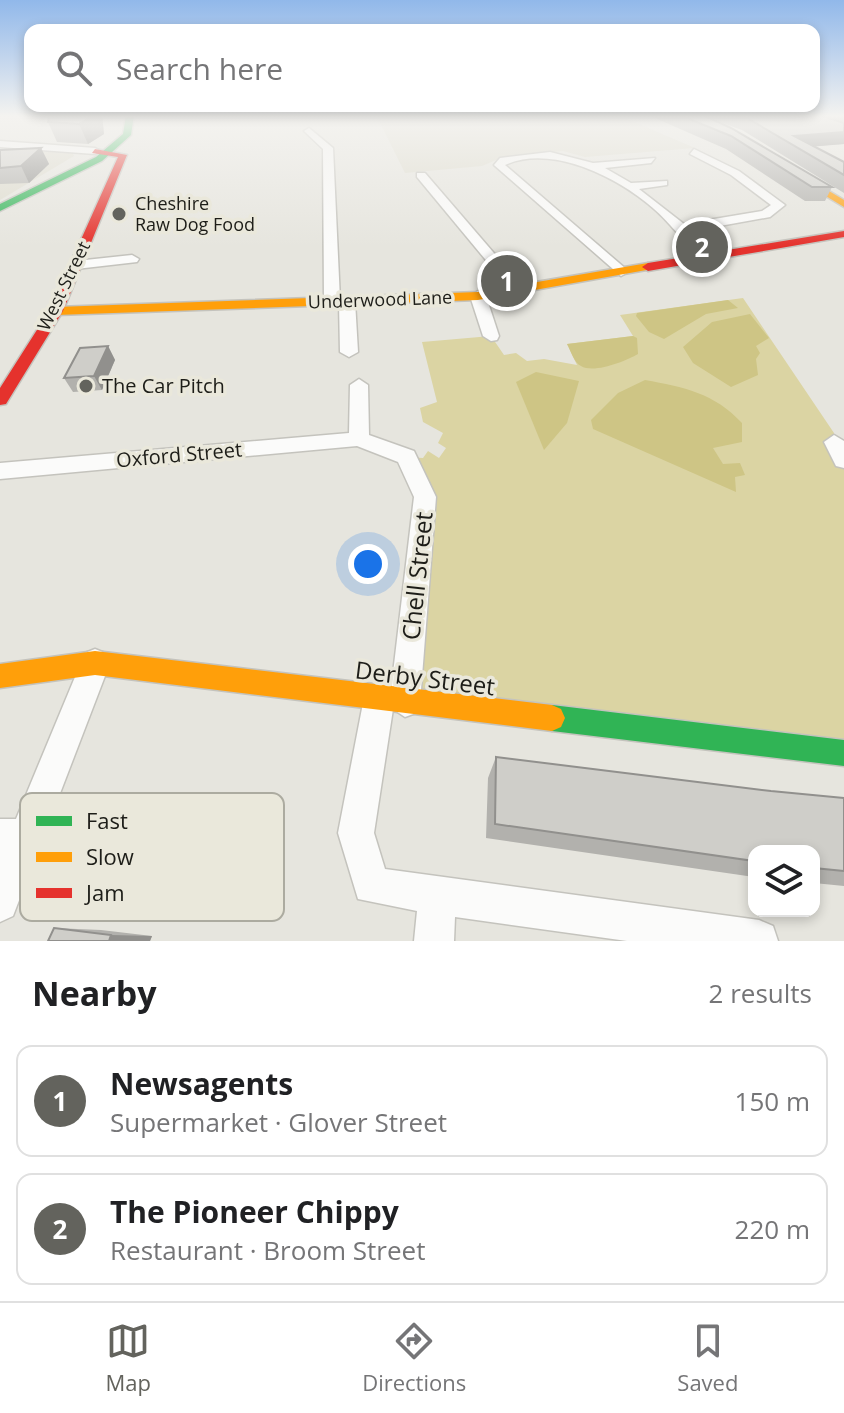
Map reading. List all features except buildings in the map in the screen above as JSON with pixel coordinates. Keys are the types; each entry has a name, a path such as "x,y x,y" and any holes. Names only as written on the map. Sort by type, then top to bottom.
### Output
{"street":[{"path":"0,208 97,159"},
{"name":"West Street","path":"0,400 56,311 76,265 101,159"},
{"path":"329,159 339,302 349,352"},
{"path":"515,159 504,160 499,165 621,272"},
{"path":"569,159 592,166 629,187 679,229 715,254"},
{"path":"679,229 766,214 779,205 735,173 707,159"},
{"path":"592,166 651,160"},
{"path":"783,165 844,204"},
{"path":"421,175 519,291"},
{"path":"629,187 663,183"},
{"name":"Underwood Lane","path":"56,311 478,296 844,234"},
{"path":"76,265 132,259"},
{"path":"478,296 491,336"},
{"path":"359,385 359,439"},
{"name":"Oxford Street","path":"0,471 359,439 406,457 425,497"},
{"name":"Chell Street","path":"425,497 392,700 356,833 371,886 437,895"},
{"path":"33,793 95,663"},
{"name":"Derby Street","path":"0,676 95,663 844,753"},
{"path":"0,903 13,836"},
{"path":"434,941 437,895 759,940"}],"shaded area":[{"path":"0,159 69,159 0,200"},
{"path":"398,159 499,159 482,166 405,173"},
{"path":"743,298 834,433 834,442 844,460 844,753 405,702 425,497 406,457 423,458 428,451 439,458 446,448 438,443 443,433 423,422 420,408 437,402 422,342 491,336 504,355 516,353 527,361 544,359 577,365 567,344 633,336 620,315"},
{"path":"728,300 738,308 706,314 664,339 649,332 636,316 637,313"},
{"path":"750,314 769,338 756,346 760,353 756,359 758,375 731,387 693,363 683,347 712,322"},
{"path":"637,338 638,354 602,368 587,368 579,364 567,344"},
{"path":"536,372 579,381 567,423 544,450 516,382"},
{"path":"645,380 698,393 721,405 742,423 742,442 713,448 723,464 740,463 745,475 735,477 736,492 593,429 591,420 618,393"}],"traffic: fast":[{"path":"0,208 99,159"},
{"path":"552,718 844,753"}],"traffic: slow":[{"path":"794,173 844,204"},
{"path":"56,311 478,296 648,267"},
{"path":"0,676 95,663 552,718"}],"traffic: jam":[{"path":"0,400 56,311 121,159"},
{"path":"648,267 844,234"}],"place":[{"name":"Cheshire Raw Dog Food","path":"119,214"},
{"name":"The Pioneer Chippy","path":"702,247"},
{"name":"Newsagents","path":"507,281"},
{"name":"The Car Pitch","path":"86,386"}]}
